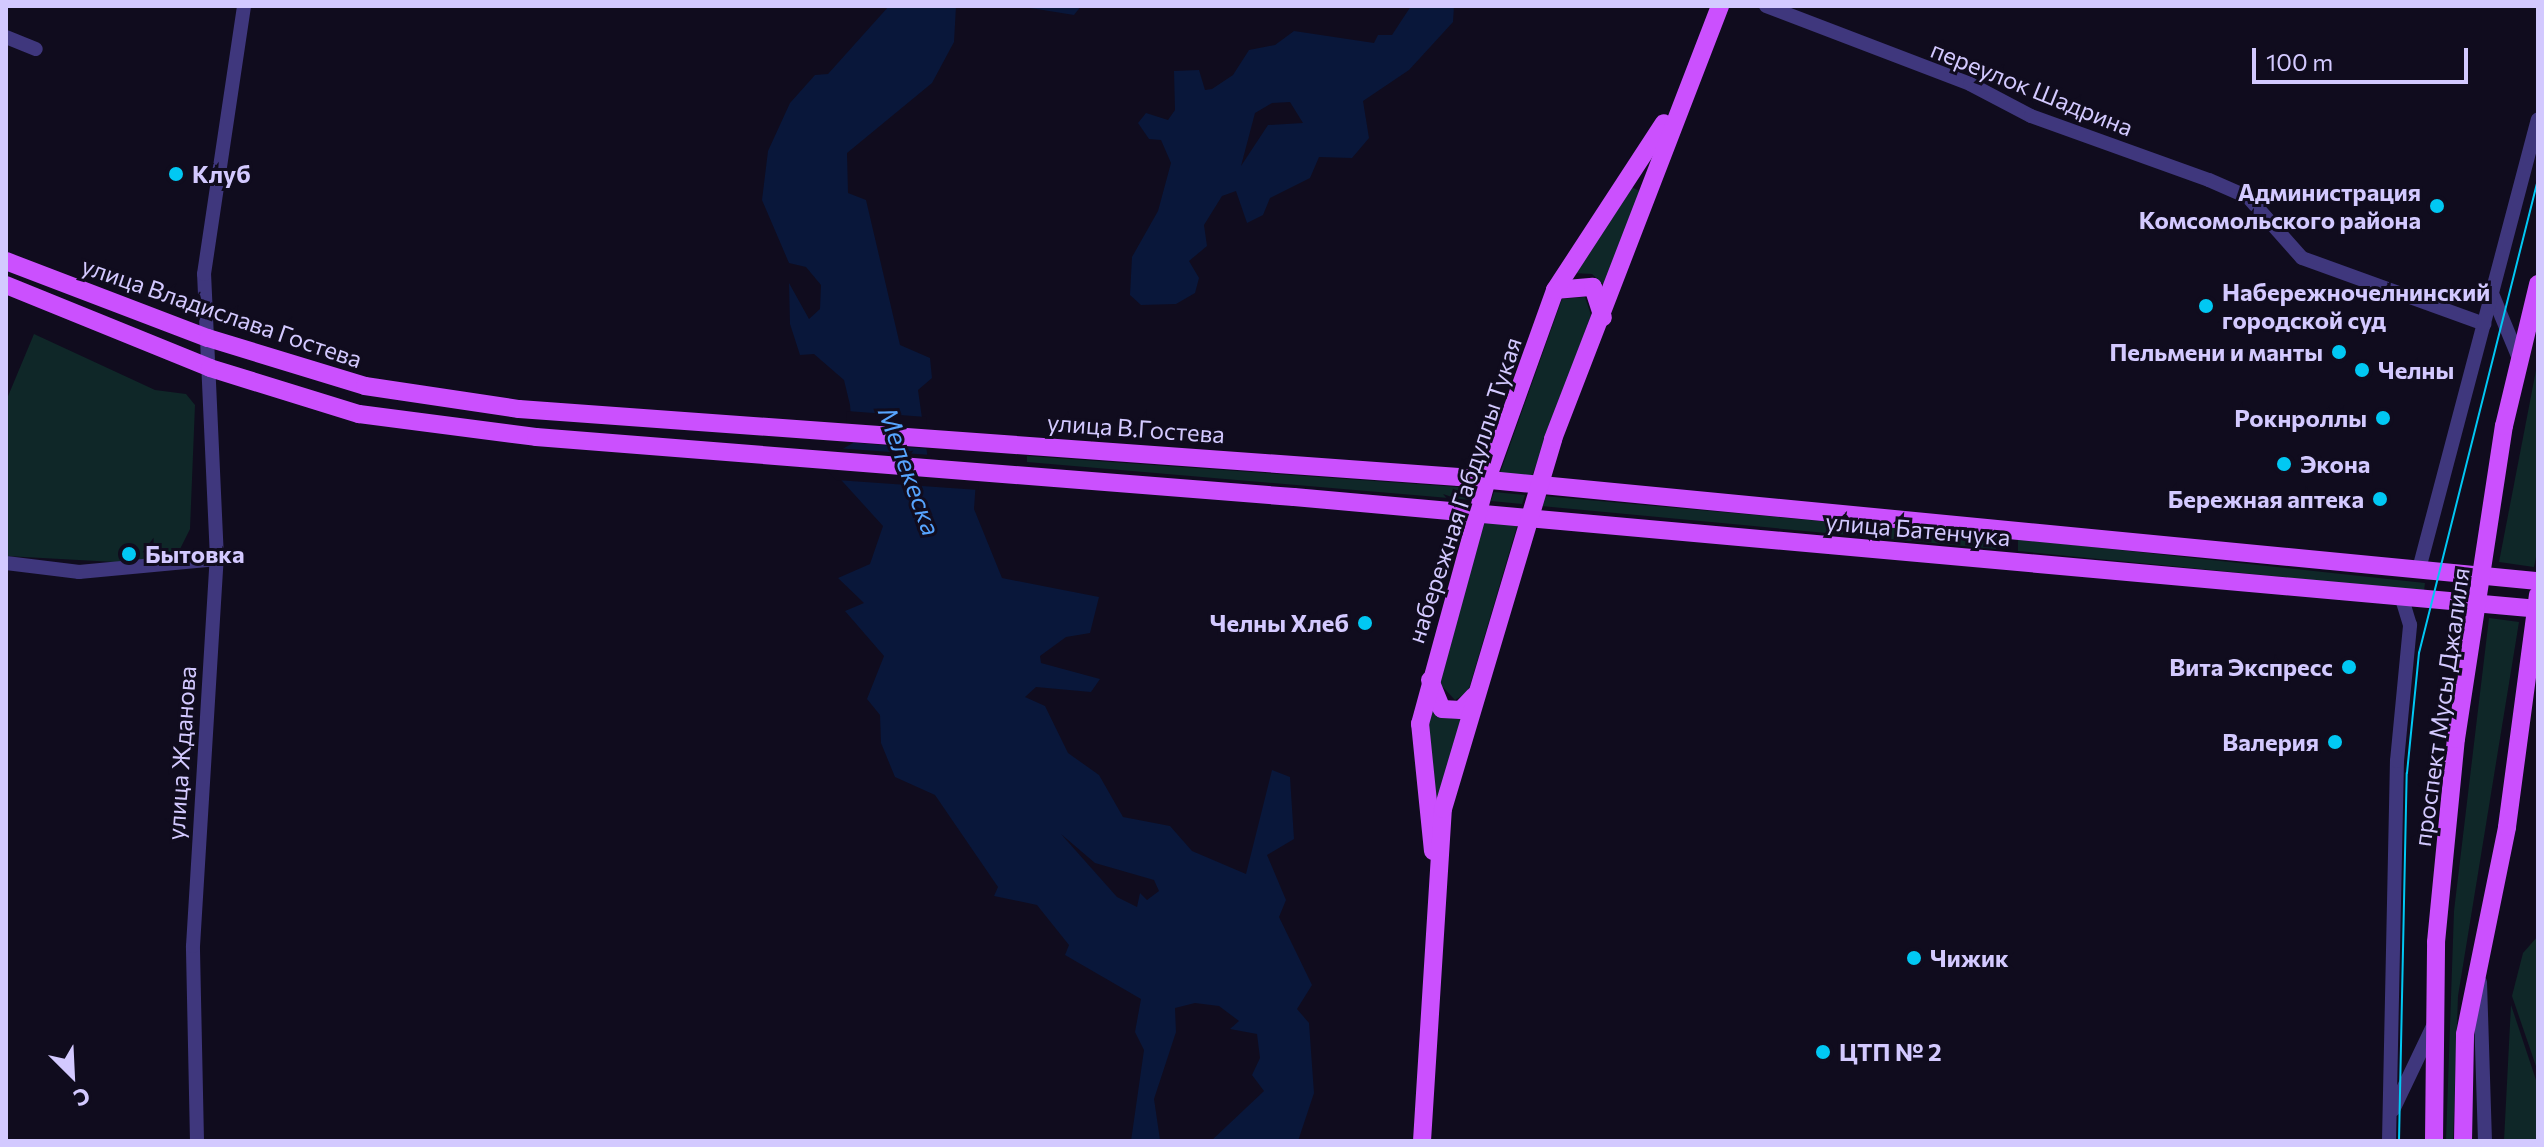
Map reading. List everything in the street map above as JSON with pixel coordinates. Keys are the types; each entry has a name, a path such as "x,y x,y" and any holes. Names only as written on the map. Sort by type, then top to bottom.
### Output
{"main road":[{"name":"набережная Габдуллы Тукая","path":"1422,1141 1443,809 1537,486 1603,320 1679,101 1720,6"},
{"name":"набережная Габдуллы Тукая","path":"1439,882 1420,761 1429,677 1486,482 1555,290 1679,101"},
{"name":"улица Владислава Гостева","path":"6,261 208,338 365,386 519,409 808,427"},
{"name":"проспект Мусы Джалиля","path":"2434,1141 2436,1020 2454,754 2520,361 2538,284"},
{"name":"улица Владислава Гостева","path":"6,285 210,368 359,414 536,437 1294,497"},
{"path":"1555,290 1593,287 1603,320"},
{"name":"улица В.Гостева","path":"808,427 1459,477"},
{"name":"улица Батенчука","path":"1459,477 2538,581"},
{"name":"улица Батенчука","path":"1294,497 2402,599 2537,604"},
{"path":"2015,561 2004,543 2022,531"},
{"path":"2463,1141 2465,1034 2476,954 2507,827 2537,604"},
{"path":"1429,677 1442,709 1461,710 1475,695"}],"street":[{"name":"улица Жданова","path":"197,1141 193,946 217,559 204,274 244,6"},
{"name":"переулок Шадрина","path":"1766,6 1970,84 2031,116 2248,197 2302,258 2484,324"},
{"path":"6,37 36,49"},
{"path":"2419,569 2538,119"},
{"path":"2492,295 2520,361"},
{"path":"6,563 79,572 217,559"},
{"path":"2389,1141 2397,761 2410,625 2402,599"},
{"path":"2476,954 2487,1038 2485,1141"},
{"path":"2389,1120 2436,1020"}],"green space":[{"path":"1631,187 1640,191 1604,285 1592,274 1573,273"},
{"path":"1585,297 1591,315 1532,476 1500,473 1562,299"},
{"path":"34,334 155,390 186,394 195,405 190,529 179,551 151,564 6,556 6,401"},
{"path":"2538,360 2538,547 2534,567 2499,562"},
{"path":"1027,456 1476,489 1472,500 1027,462"},
{"path":"1494,492 1525,495 1522,504 1491,501"},
{"path":"1544,496 1998,537 1996,549 1541,506"},
{"path":"1484,518 1518,523 1468,692 1455,700 1440,684"},
{"path":"2018,539 2425,583 2424,591 2018,551"},
{"path":"2489,618 2519,622 2458,996 2453,1141 2446,1141 2454,911"},
{"path":"1431,707 1462,716 1437,811 1429,727"},
{"path":"2538,936 2538,1072 2512,996 2523,953"},
{"path":"2511,1005 2538,1086 2538,1141 2504,1141"}],"water":[{"name":"Мелекеска","path":"889,6 956,6 954,42 932,83 847,153 848,193 866,200 900,345 930,358 932,378 918,390 929,467 977,466 974,509 1002,578 1099,597 1090,633 1066,637 1040,656 1041,663 1100,679 1091,692 1036,687 1025,697 1045,706 1068,753 1099,775 1123,817 1170,826 1192,851 1246,874 1272,770 1290,777 1294,839 1267,855 1286,900 1279,917 1312,985 1297,1009 1309,1023 1314,1093 1298,1141 1211,1141 1264,1091 1252,1075 1260,1058 1257,1034 1230,1029 1239,1021 1219,1006 1195,1003 1175,1008 1176,1032 1154,1099 1160,1140 1131,1141 1144,1050 1135,1032 1141,999 1065,955 1069,945 1037,905 994,896 998,887 935,795 895,777 881,743 880,715 867,699 884,656 845,611 864,603 838,578 870,564 883,526 823,460 853,443 850,405 844,380 814,354 800,355 790,324 789,283 809,319 820,309 821,285 806,267 789,263 762,200 768,151 790,103 815,75 828,74","holes":["1061,834 1095,863 1154,880 1159,891 1147,900 1140,893 1137,907 1117,897"]},
{"path":"1018,6 1081,6 1074,15"},
{"path":"1411,6 1454,6 1453,22 1409,70 1363,101 1369,138 1352,158 1319,157 1310,178 1270,198 1263,215 1247,223 1236,191 1222,196 1204,225 1207,246 1189,261 1199,278 1195,293 1176,304 1141,305 1130,295 1132,257 1158,211 1171,163 1161,140 1149,139 1138,123 1146,113 1168,120 1175,110 1174,71 1199,70 1205,90 1212,89 1233,75 1249,50 1275,45 1294,31 1374,43 1378,35 1392,35","holes":["1290,102 1303,123 1268,125 1241,166 1255,113 1272,103"]}],"pier":[{"path":"847,411 926,417 930,449 846,442"},
{"path":"835,448 931,455 933,463 978,462 979,490 836,480 819,462"}],"tram line":[{"path":"2399,1141 2407,773 2419,653 2538,180"}],"place":[{"name":"Клуб","path":"176,174"},
{"name":"Администрация Комсомольского района","path":"2437,206"},
{"name":"Набережночелнинский городской суд","path":"2206,306"},
{"name":"Пельмени и манты","path":"2339,352"},
{"name":"Челны","path":"2362,370"},
{"name":"Рокнроллы","path":"2383,418"},
{"name":"Экона","path":"2284,464"},
{"name":"Бережная аптека","path":"2380,499"},
{"name":"Бытовка","path":"129,554"},
{"name":"Челны Хлеб","path":"1365,623"},
{"name":"Вита Экспресс","path":"2349,667"},
{"name":"Валерия","path":"2335,742"},
{"name":"Чижик","path":"1914,958"},
{"name":"ЦТП № 2","path":"1823,1052"}]}
